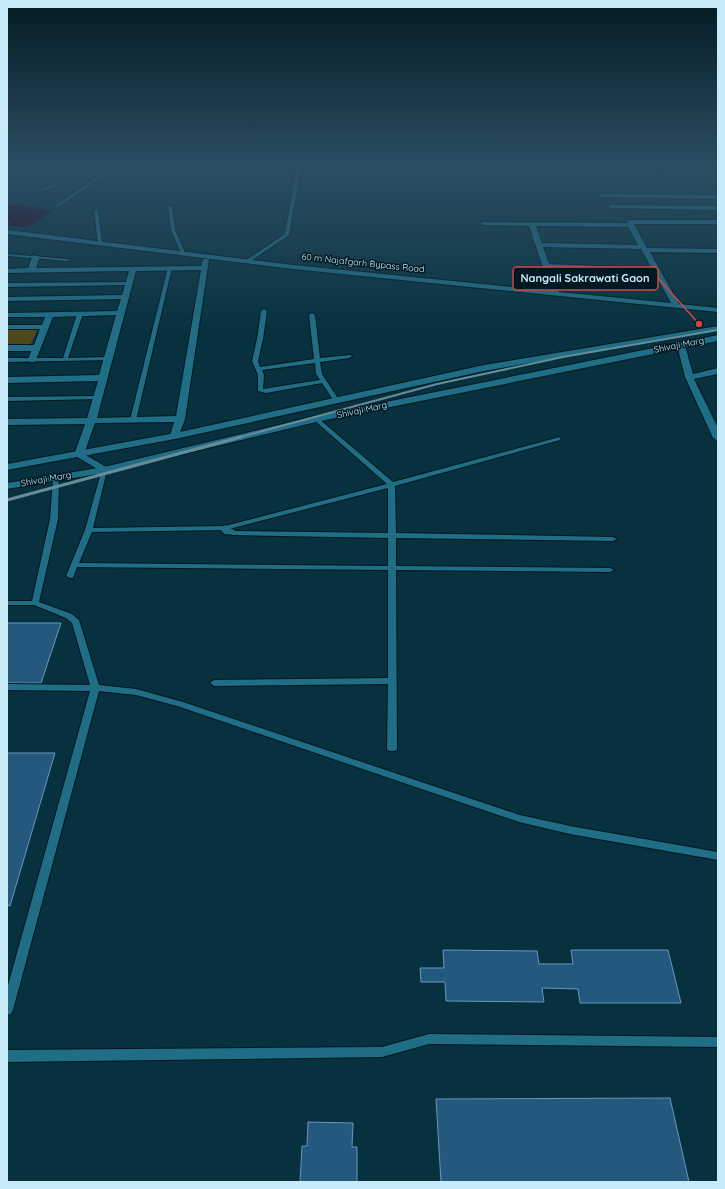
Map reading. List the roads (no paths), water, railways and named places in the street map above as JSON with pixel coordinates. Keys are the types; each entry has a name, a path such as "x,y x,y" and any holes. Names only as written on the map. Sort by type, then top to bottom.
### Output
{"street":[{"path":"674,302 629,222 718,222"},
{"path":"483,223 631,225"},
{"path":"532,224 554,290"},
{"name":"60 m Najafgarh Bypass Road","path":"7,231 99,240 250,259 674,302 718,304"},
{"path":"540,245 718,251"},
{"name":"60 m Najafgarh Bypass Road","path":"182,251 208,256 250,259"},
{"path":"175,436 180,419 204,268 208,256"},
{"path":"31,270 36,257"},
{"path":"547,266 622,269"},
{"path":"7,271 204,268"},
{"path":"104,470 79,455 91,421 96,398 133,269"},
{"path":"7,299 125,297"},
{"name":"60 m Najafgarh Bypass Road","path":"674,302 718,310"},
{"path":"7,315 120,313"},
{"path":"32,360 50,314"},
{"path":"7,327 45,327"},
{"name":"Shivaji Marg","path":"7,467 79,455 175,436 484,368 718,328"},
{"name":"Shivaji Marg","path":"7,486 104,470 316,419 681,344 718,338"},
{"path":"681,344 689,377 718,438"},
{"path":"7,348 37,348"},
{"path":"689,377 718,371"},
{"path":"7,380 102,378"},
{"path":"7,422 180,419"}],"lane":[{"path":"97,221 99,240"},
{"path":"172,221 173,230 182,251"},
{"path":"250,259 287,235 289,221"},
{"path":"7,256 68,260"},
{"path":"133,420 170,268"},
{"path":"7,285 129,283"},
{"path":"264,312 255,361 262,377 260,390 263,391 322,381"},
{"path":"65,359 80,314"},
{"path":"312,316 317,361 322,381 336,400"},
{"path":"258,369 349,356"},
{"path":"7,360 108,359"},
{"path":"7,399 96,398"},
{"path":"316,419 392,485 392,749"},
{"path":"229,531 558,439"},
{"path":"70,576 89,530 104,470"},
{"path":"35,603 54,518 56,478"},
{"path":"89,530 229,531 392,537 613,539"},
{"path":"75,565 610,570"},
{"path":"7,603 35,603 69,616 76,622 95,688 7,1010"},
{"path":"214,683 392,681"},
{"path":"7,687 95,688 136,692 180,704 519,818 570,830 718,856"},
{"path":"7,1056 382,1052 429,1039 718,1042"}],"railway":[{"path":"237,438 437,384 563,357 718,330"},
{"path":"7,500 241,437"}],"place":[{"name":"Nangali Sakrawati Gaon","path":"699,324"}]}
